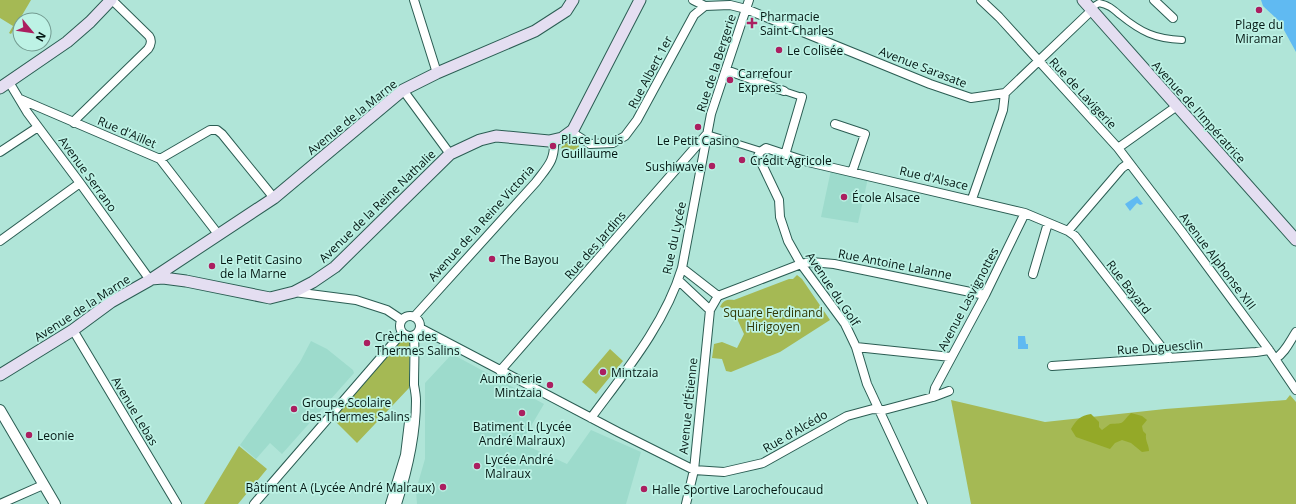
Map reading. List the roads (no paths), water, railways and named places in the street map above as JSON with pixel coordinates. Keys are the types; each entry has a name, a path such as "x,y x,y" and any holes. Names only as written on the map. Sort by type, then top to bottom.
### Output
{"main road":[{"path":"4,85 67,42 112,0"},
{"name":"Avenue de la Marne","path":"0,375 73,330 111,302 150,280 274,198 403,90 437,73 535,31 566,11 573,0"},
{"path":"572,131 640,0"},
{"name":"Avenue de l'Impératrice","path":"1089,6 1296,240"},
{"name":"Avenue de la Reine Nathalie","path":"150,280 163,278 183,280 270,298 294,292 313,282 335,267 450,154 480,140 496,136 539,141 562,138 572,131"},
{"path":"179,261 176,268 178,274 183,280"}],"street":[{"path":"74,123 76,119 150,46 151,38 112,0"},
{"path":"414,0 437,73"},
{"path":"693,0 705,6 730,5 746,9"},
{"name":"Rue de la Bergerie","path":"707,134 711,114 749,0"},
{"name":"Rue de Lavigerie","path":"981,0 999,17 1038,62 1118,148"},
{"path":"1154,0 1173,18"},
{"path":"972,199 1003,110 1005,93 1038,62 1089,6 1099,3 1106,4 1112,7 1120,15 1142,31 1160,38 1182,40"},
{"name":"Rue Albert 1er","path":"572,131 590,144 613,143 625,136 637,120 694,15 705,6"},
{"name":"Avenue Sarasate","path":"746,9 930,84 971,98 1005,93"},
{"path":"726,70 802,97 785,154"},
{"name":"Avenue Serrano","path":"4,85 20,99 27,112 150,280"},
{"path":"403,90 450,154"},
{"name":"Rue d'Aillet","path":"20,99 160,159 218,234"},
{"path":"1118,148 1177,106"},
{"path":"835,124 865,134 852,172"},
{"path":"0,152 38,127"},
{"path":"160,159 210,130 217,130 242,157 274,198"},
{"name":"Rue d'Alsace","path":"707,134 758,150 760,152 766,148 808,162 972,199 1034,215 1048,223 1068,231"},
{"name":"Rue du Lycée","path":"591,418 629,367 656,324 678,280 682,268 707,134"},
{"name":"Rue des Jardins","path":"500,370 707,134"},
{"name":"Avenue de la Reine Victoria","path":"414,317 536,182 552,162 554,140"},
{"name":"Avenue Alphonse XIII","path":"1118,148 1276,359 1296,390"},
{"name":"Avenue du Golf","path":"760,152 758,156 779,200 780,217 788,241 801,264 845,324 856,347 867,384 878,410 922,504"},
{"path":"1068,231 1122,168 1129,163"},
{"path":"0,241 80,183"},
{"name":"Avenue Lasvignottes","path":"933,397 935,388 950,358 985,295 1025,213"},
{"path":"1033,274 1048,223"},
{"name":"Rue Bayard","path":"1068,231 1075,236 1170,358"},
{"name":"Rue Antoine Lalanne","path":"718,296 801,264 811,262 834,264 985,295"},
{"path":"682,268 718,296"},
{"path":"678,280 710,310"},
{"path":"294,292 356,300 386,310 402,320"},
{"name":"Avenue d'Étienne","path":"686,504 694,470 710,310 718,296"},
{"path":"408,316 414,317 419,322 419,331 414,336 408,336 402,333 400,325 402,320 408,316"},
{"name":"Rue d'Alcédo","path":"420,328 591,418 694,470 724,472 763,463 847,416 873,409 878,410"},
{"name":"Avenue Lebas","path":"73,330 177,504"},
{"path":"1276,359 1287,347 1296,332"},
{"path":"254,504 402,333"},
{"path":"397,504 408,470 413,444 416,400 414,386 414,336"},
{"path":"856,347 950,358"},
{"name":"Rue Duguesclin","path":"1052,366 1269,350"},
{"path":"390,504 406,447 411,399 414,386"},
{"path":"878,410 933,397 949,391"},
{"path":"0,410 55,504"},
{"path":"0,504 43,485"}],"water":[{"path":"1261,0 1296,0 1296,52 1279,21 1263,6"},
{"path":"1137,196 1143,204 1140,205 1137,203 1130,211 1125,204"},
{"path":"1018,336 1025,336 1028,349 1018,349"}],"place":[{"name":"Plage du Miramar","path":"1259,10"},
{"name":"Pharmacie Saint-Charles","path":"752,23"},
{"name":"Le Colisée","path":"779,50"},
{"name":"Carrefour Express","path":"730,80"},
{"name":"Le Petit Casino","path":"698,127"},
{"name":"Place Louis Guillaume","path":"553,146"},
{"name":"Crédit Agricole","path":"742,160"},
{"name":"Sushiwave","path":"712,166"},
{"name":"École Alsace","path":"844,197"},
{"name":"The Bayou","path":"492,259"},
{"name":"Le Petit Casino de la Marne","path":"212,266"},
{"name":"Crèche des Thermes Salins","path":"367,343"},
{"name":"Mintzaia","path":"603,372"},
{"name":"Aumônerie Mintzaia","path":"550,385"},
{"name":"Groupe Scolaire des Thermes Salins","path":"294,409"},
{"name":"Batiment L (Lycée André Malraux)","path":"522,413"},
{"name":"Leonie","path":"29,435"},
{"name":"Lycée André Malraux","path":"477,466"},
{"name":"Bâtiment A (Lycée André Malraux)","path":"443,487"},
{"name":"Halle Sportive Larochefoucaud","path":"644,489"}],"park label":[{"name":"Square Ferdinand Hirigoyen","path":"773,319"}]}
